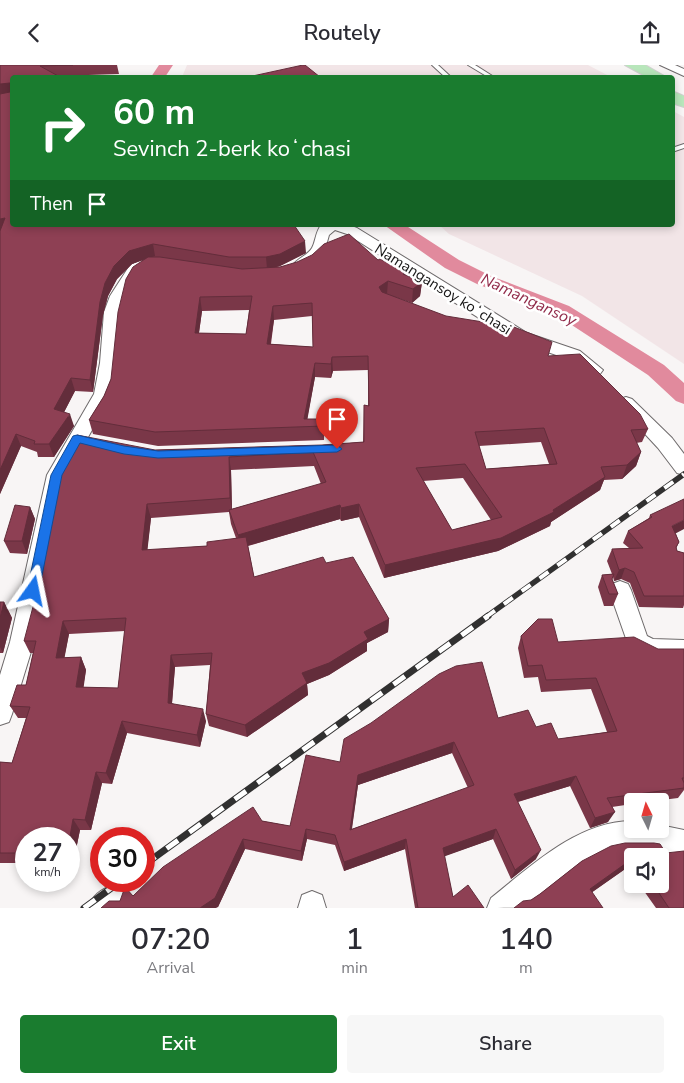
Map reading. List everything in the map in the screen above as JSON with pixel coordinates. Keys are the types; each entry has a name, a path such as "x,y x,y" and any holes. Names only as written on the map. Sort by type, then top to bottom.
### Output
{"main road":[{"path":"626,67 652,75"}],"street":[{"path":"666,65 684,73"},
{"path":"288,272 308,261 319,250 322,235 326,228 329,227"},
{"name":"Namangansoy koʻchasi","path":"341,227 352,231 521,337 574,355 587,364 665,443 684,468"},
{"path":"0,714 22,642 57,475 97,408 103,394 110,363 112,312 118,297 135,269 142,264 155,263"},
{"path":"478,329 521,337"},
{"path":"77,439 96,443"},
{"path":"620,590 638,643 652,649 684,650"},
{"path":"501,908 562,862 590,845 616,836 654,838 684,844"}],"lane":[{"path":"436,65 446,75"},
{"path":"471,65 488,75"}],"shaded area":[{"path":"187,65 588,65 607,75 183,75"},
{"path":"675,112 684,117 684,364 582,296 449,234 441,227 675,227"}],"building":[{"path":"0,65 73,65 40,66 56,75 10,75 10,83 0,84"},
{"path":"303,65 318,75 257,75"},
{"path":"10,92 10,227 295,227 305,241 280,254 266,257 229,257 153,244 129,251 114,266 105,283 100,302 90,380 71,378 54,409 70,414 49,444 34,444 35,441 16,434 0,470 0,231 5,218 0,219 0,94"},
{"path":"349,234 378,260 380,259 406,272 403,274 422,282 413,289 388,281 379,287 382,292 446,316 514,327 552,342 548,356 580,354 640,414 648,429 631,430 641,452 627,465 601,467 605,477 553,510 554,512 501,538 385,565 359,504 341,508 340,505 238,535 229,510 326,482 313,452 229,457 230,498 147,504 142,550 207,546 207,542 246,537 254,577 323,557 326,563 353,557 389,619 364,632 368,639 329,663 302,673 307,683 245,725 206,714 212,653 171,655 168,703 203,709 197,735 122,721 106,773 96,772 85,820 73,819 72,827 15,827 15,853 0,853 0,762 12,763 30,707 10,706 17,685 26,685 36,641 24,641 34,603 61,472 68,451 77,435 155,450 364,442 364,405 369,406 368,356 332,357 331,364 315,363 304,419 324,419 324,426 155,432 89,420 104,396 111,379 118,312 126,279 133,267 148,257 160,257 242,269 280,267 312,255 324,244","holes":["252,296 246,334 195,333 200,297","312,303 313,347 267,344 273,306","544,428 557,464 486,469 475,432","465,464 502,517 452,530 416,468","126,618 118,688 76,687 81,657 56,658 63,621"]},
{"path":"684,499 684,520 672,526 679,542 676,547 677,551 684,553 684,596 644,596 634,572 625,568 619,570 612,549 643,548 628,531 652,517 650,515"},
{"path":"15,505 30,507 22,541 4,541"},
{"path":"614,574 612,579 618,594 609,594 602,575"},
{"path":"0,602 4,602 0,618"},
{"path":"538,619 552,619 558,642 634,637 658,649 684,649 684,778 682,778 684,788 646,793 624,793 624,796 607,798 615,812 595,818 576,776 514,794 541,850 515,870 496,829 443,848 453,897 468,885 484,908 418,908 406,839 344,862 335,835 306,829 301,851 243,839 215,898 200,908 101,908 109,901 120,901 123,892 129,892 133,896 137,892 155,892 155,875 163,867 253,807 262,821 290,826 306,755 340,762 344,739 371,723 439,674 456,666 482,662 498,718 528,710 536,727 551,723 558,739 617,731 596,678 546,680 542,665 528,666 521,636","holes":["454,742 474,785 350,830 358,775"]},
{"path":"625,843 654,843 660,844 663,848 624,848 624,865 590,889 603,908 514,908 523,901 531,900 540,894 582,861 611,846"},
{"path":"684,851 684,908 669,908 659,893 669,893 669,853"}],"waterway":[{"name":"Namangansoy","path":"159,75 166,65"},
{"name":"Namangansoy","path":"396,227 452,264 484,280 562,310 656,370 684,396"}],"railway":[{"path":"486,617 684,474"},
{"path":"155,857 488,616"},
{"path":"84,908 106,892"}],"route":[{"path":"33,591 57,475 62,462 77,439 124,450 158,455 337,449"}]}
